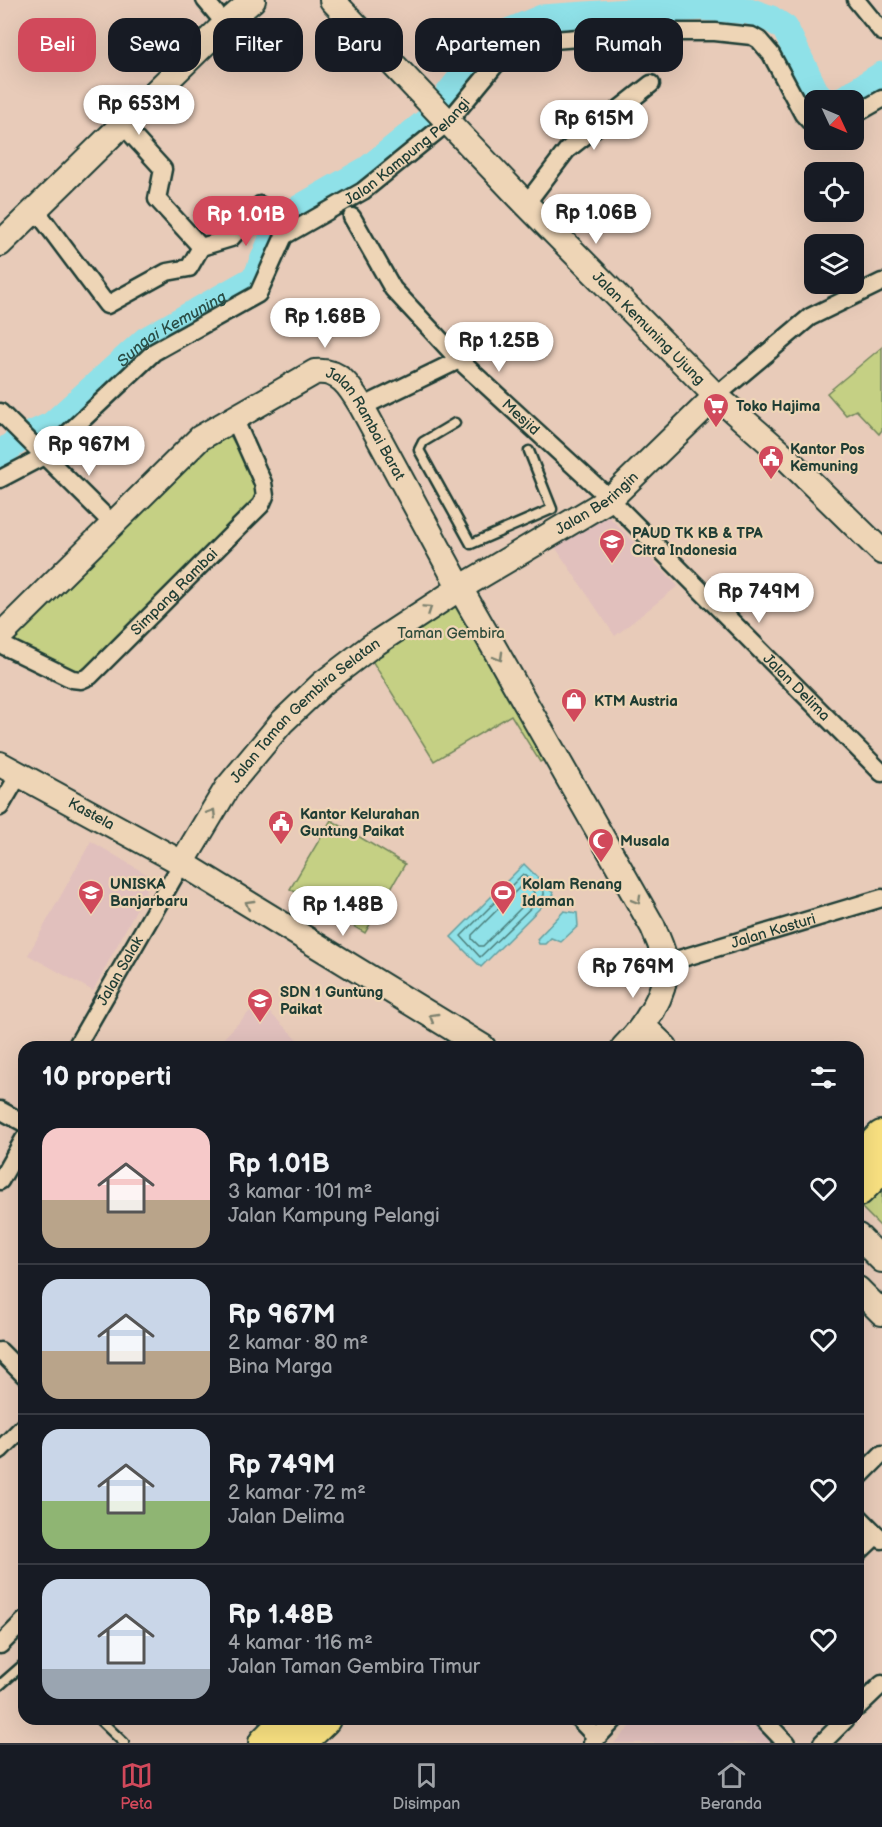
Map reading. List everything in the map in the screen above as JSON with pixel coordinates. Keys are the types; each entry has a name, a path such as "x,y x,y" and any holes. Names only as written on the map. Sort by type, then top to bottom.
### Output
{"highway":[{"path":"864,1155 882,1137"},
{"path":"864,1184 882,1166"},
{"path":"265,1743 283,1725"},
{"path":"299,1743 318,1725"}],"street":[{"path":"205,0 220,18"},
{"path":"232,18 253,0"},
{"name":"Jalan Kemuning Ujung","path":"332,0 526,204 716,396 779,451 882,552"},
{"path":"856,0 882,32"},
{"name":"Jalan Kampung Pelangi","path":"0,479 43,455 154,352 258,294 284,236 363,190 448,122 496,64 541,41 653,32 742,34 759,40 771,54 804,115"},
{"path":"0,244 213,36"},
{"path":"526,204 567,150 651,84"},
{"path":"864,109 882,99"},
{"path":"122,124 163,169 157,199 201,247"},
{"path":"36,210 107,305 167,272 189,268 201,247 231,238 260,205"},
{"name":"Mesjid","path":"352,217 393,289 459,360 610,499"},
{"path":"716,396 810,317 882,282"},
{"path":"362,407 459,360"},
{"name":"Jalan Rambai Barat","path":"0,636 200,438 315,372 327,370 349,385 362,407 460,588 653,927 666,963"},
{"name":"Jalan Beringin","path":"460,588 527,534 610,499 716,396"},
{"path":"0,412 112,524"},
{"name":"Simpang Rambai","path":"0,645 72,679 81,680 90,676 261,505 265,496 263,483 234,418"},
{"name":"Jalan Delima","path":"610,499 882,773"},
{"name":"Jalan Taman Gembira Selatan","path":"182,863 227,788 282,722 323,683 370,647 460,588"},
{"path":"0,807 10,769"},
{"name":"Kastela","path":"10,769 182,863 473,1041"},
{"name":"Jalan Salak","path":"79,1041 182,863"},
{"name":"Jalan Kasturi","path":"666,963 882,898"},
{"path":"630,1041 644,1027 662,985 666,963"},
{"path":"644,1027 658,1041"},
{"path":"0,1110 18,1120"},
{"path":"0,1181 18,1150"},
{"path":"864,1242 882,1260"},
{"path":"864,1294 882,1313"},
{"path":"0,1351 18,1369"},
{"path":"0,1450 18,1432"},
{"path":"864,1472 882,1454"},
{"path":"864,1522 879,1537 864,1548"},
{"path":"0,1645 18,1628"},
{"path":"864,1702 880,1689"},
{"path":"583,1725 594,1740 607,1725"},
{"path":"769,1725 786,1743"},
{"path":"822,1743 840,1725"}],"lane":[{"path":"456,423 423,442 420,450 471,544 527,534 552,509 529,451"},
{"path":"0,1685 18,1669"},
{"path":"105,1725 124,1743"}],"shaded area":[{"name":"PAUD TK KB & TPA Citra Indonesia","path":"604,512 678,586 615,636 553,544"},
{"name":"UNISKA Banjarbaru","path":"91,841 153,878 93,991 28,955"},
{"name":"SDN 1 Guntung Paikat","path":"259,1002 299,1041 221,1041"},
{"path":"632,1725 755,1725 773,1743 614,1743"}],"green space":[{"path":"882,347 882,430 879,434 856,410 846,415 827,393"},
{"path":"227,430 258,485 260,496 94,664 72,674 13,642 7,636 205,441"},
{"name":"Taman Gembira","path":"459,599 553,755 540,762 511,715 434,761 371,659"},
{"path":"331,820 405,864 365,933 290,889"},
{"path":"882,1187 882,1228 864,1210 864,1204"}],"water":[{"name":"Kolam Renang Idaman","path":"524,864 554,894 481,967 451,937"},
{"path":"564,911 577,913 578,926 561,942 551,938 545,944 539,944 537,939"}],"waterway":[{"name":"Sungai Kemuning","path":"0,454 19,440 52,425 146,340 256,278 276,229 284,217 368,169 436,114 443,101 486,46 503,34 542,18 702,7 749,11 771,19 785,28 815,90"},
{"name":"Sungai Kemuning","path":"858,90 882,75"}],"place":[{"name":"Toko Hajima","path":"716,429"},
{"name":"Kantor Pos Kemuning","path":"771,481"},
{"name":"PAUD TK KB & TPA Citra Indonesia","path":"612,565"},
{"name":"KTM Austria","path":"574,724"},
{"name":"Kantor Kelurahan Guntung Paikat","path":"281,846"},
{"name":"Musala","path":"601,864"},
{"name":"UNISKA Banjarbaru","path":"91,916"},
{"name":"Kolam Renang Idaman","path":"503,916"},
{"name":"SDN 1 Guntung Paikat","path":"260,1024"}]}
